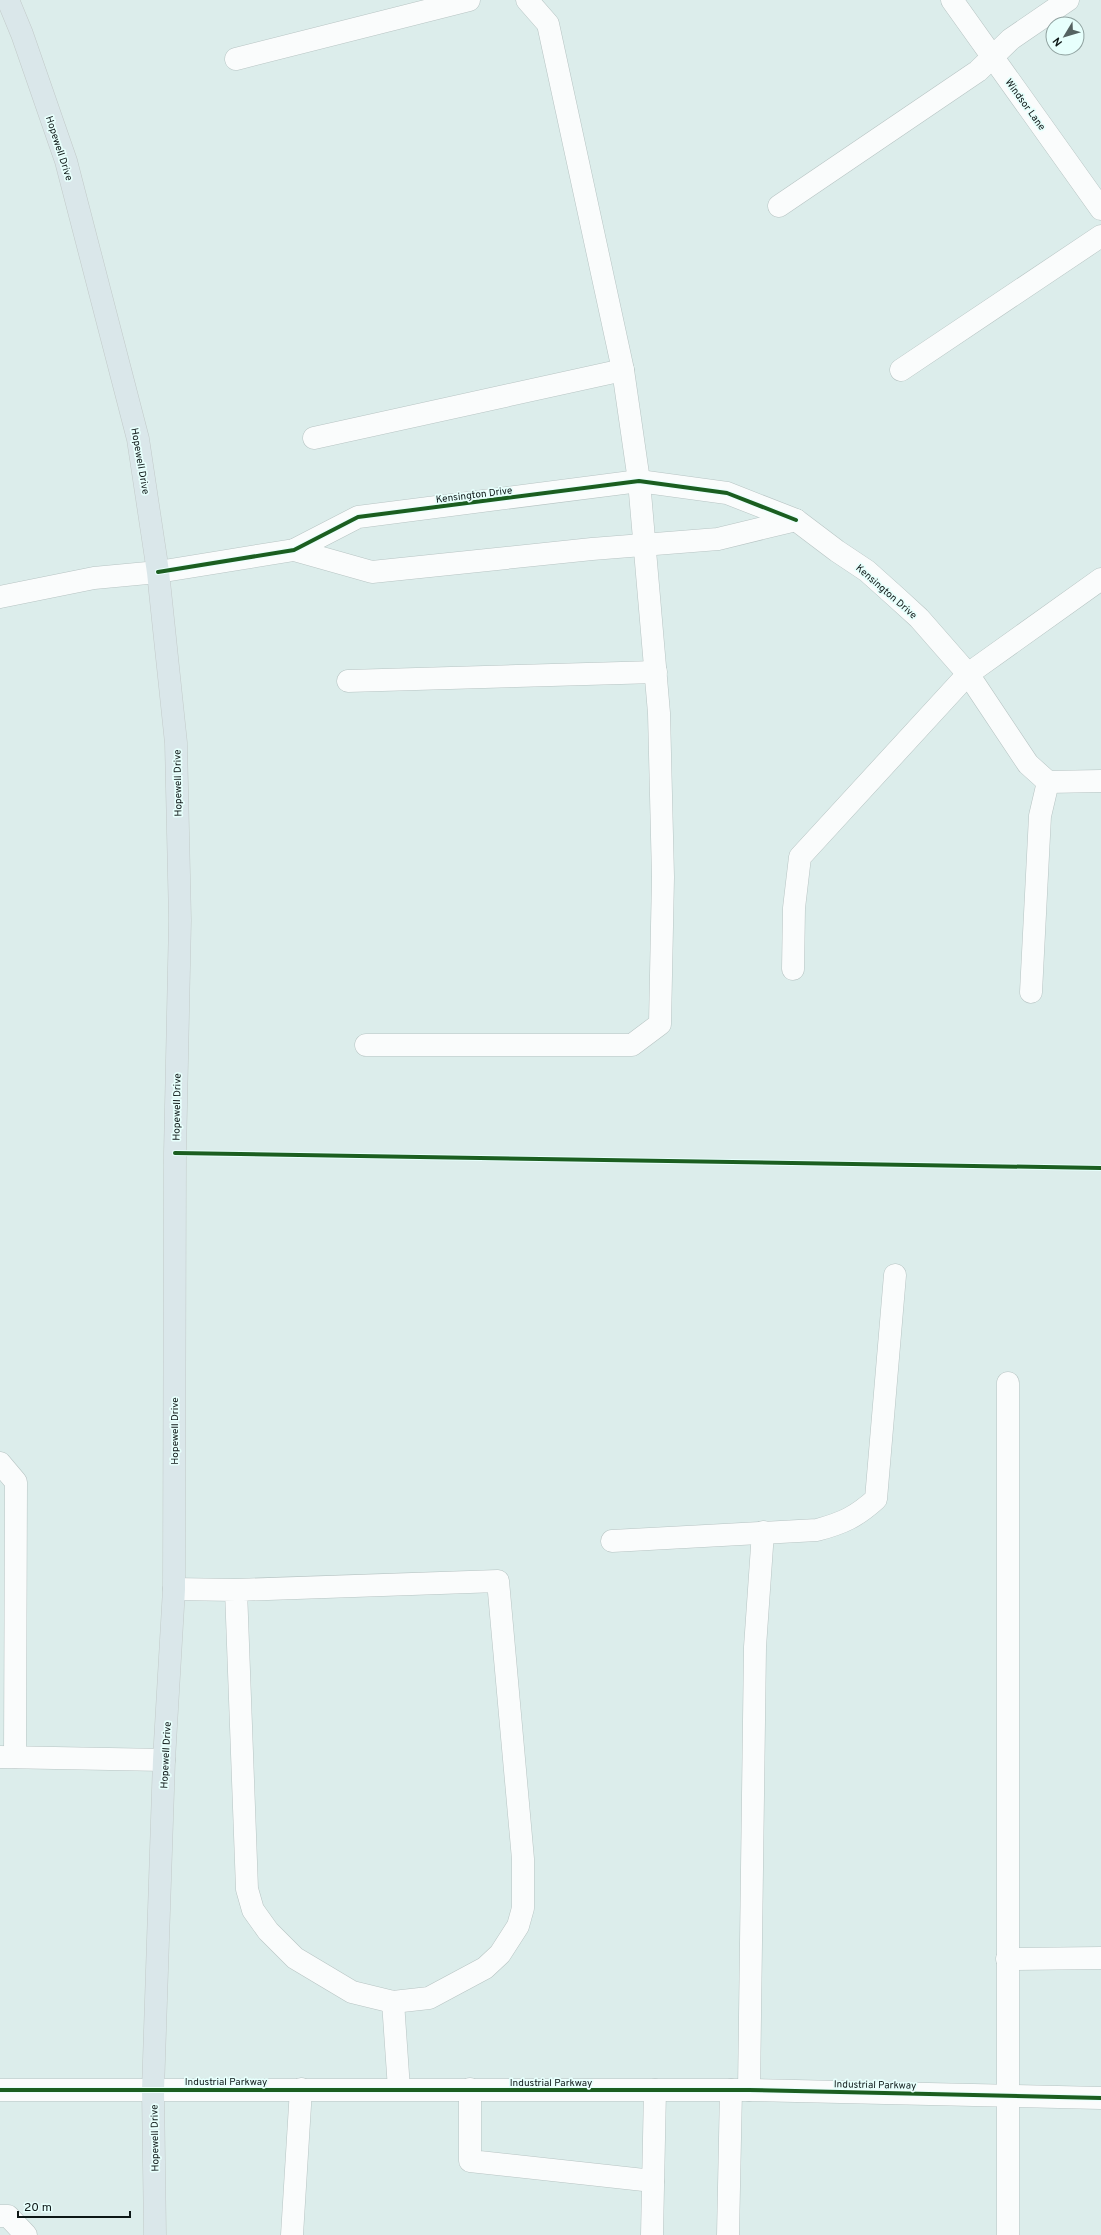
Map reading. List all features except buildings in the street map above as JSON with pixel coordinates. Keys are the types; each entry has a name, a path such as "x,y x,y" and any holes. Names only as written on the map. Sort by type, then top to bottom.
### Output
{"main road":[{"name":"Hopewell Drive","path":"8,0 22,34 66,161 138,439 158,572 176,743 179,912 175,1153 174,1589 164,1760 153,2090 155,2235"}],"street":[{"path":"236,59 469,0"},
{"path":"366,1045 632,1045 660,1024 663,877 660,713 646,545 639,482 623,370 548,24 527,0"},
{"name":"Windsor Lane","path":"952,0 1101,209"},
{"path":"779,206 978,71 1011,39 1068,0"},
{"path":"901,370 1101,236"},
{"path":"314,438 623,370"},
{"name":"Kensington Drive","path":"0,597 94,578 158,572 294,550 358,517 639,482 727,493 796,520 837,551 867,571 919,618 968,674 1028,764 1048,782"},
{"name":"Kensington Drive","path":"294,550 372,572 592,549 718,539 796,520"},
{"path":"793,970 794,908 800,857 968,674 1101,579"},
{"path":"348,681 656,672"},
{"path":"1031,992 1040,816 1048,782 1101,781"},
{"path":"612,1541 817,1530 843,1523 861,1513 876,1498 895,1275"},
{"path":"1008,1383 1008,2235"},
{"path":"0,1463 16,1482 7,1757 164,1760"},
{"path":"728,2235 740,2090 755,1647 763,1532"},
{"path":"174,1589 236,1590 498,1581 523,1860 523,1908 518,1926 500,1954 485,1968 429,1998 393,2002 352,1992 296,1958 268,1931 253,1910 247,1889 236,1590"},
{"path":"1007,1959 1101,1958"},
{"path":"393,2002 399,2089"},
{"path":"292,2235 300,2089"},
{"path":"470,2089 470,2161 653,2181"},
{"name":"Industrial Parkway","path":"0,2090 740,2090 1101,2098"},
{"path":"652,2235 655,2090"},
{"path":"0,2216 8,2216 26,2235"}],"cycle path":[{"path":"158,572 294,550 358,517 639,481 727,493 796,520"},
{"path":"175,1153 1101,1168"},
{"path":"0,2090 749,2090 1101,2098"}]}
